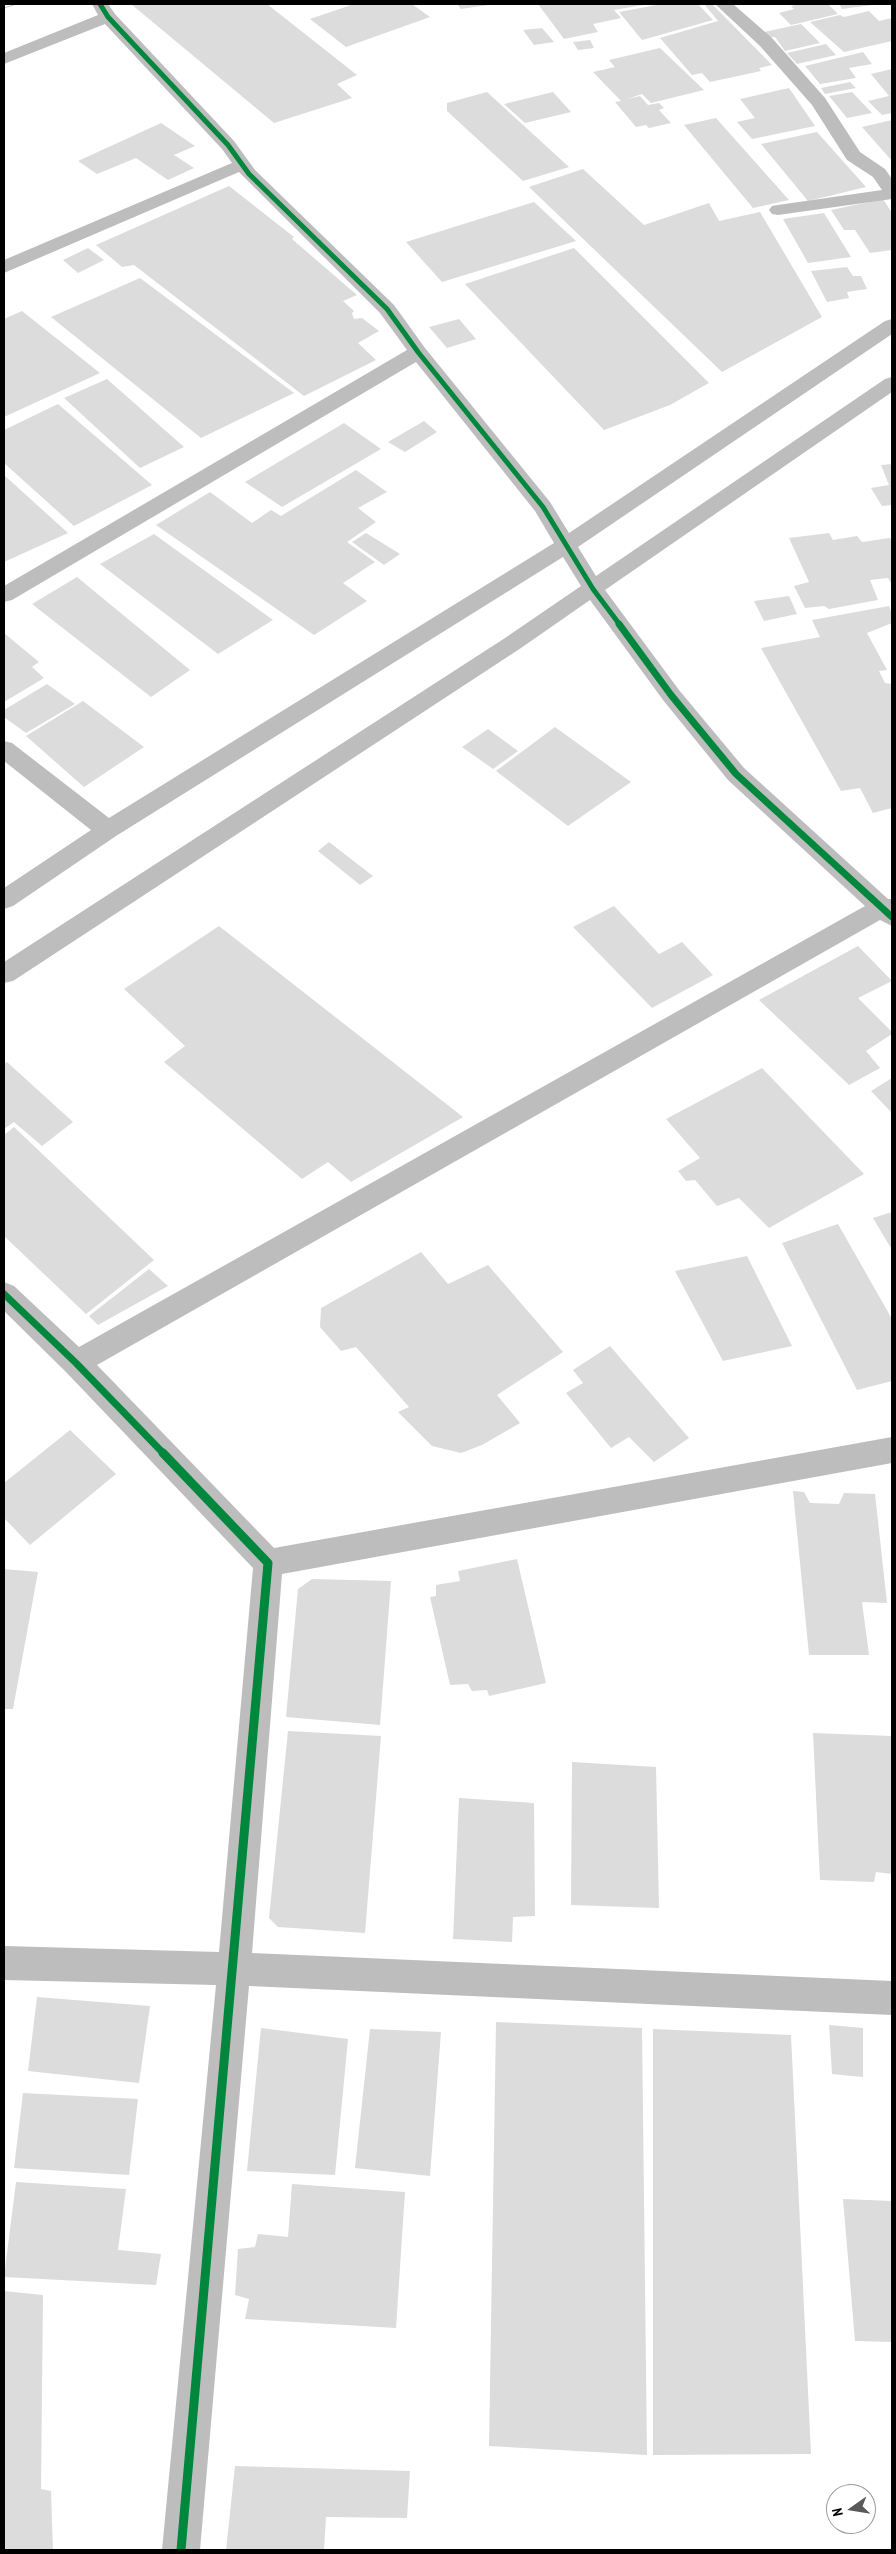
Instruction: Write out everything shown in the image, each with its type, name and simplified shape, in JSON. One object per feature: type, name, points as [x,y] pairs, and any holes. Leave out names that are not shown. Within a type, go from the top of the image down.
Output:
[{"type":"street","points":[[723,4],[766,42],[819,102],[853,156],[885,171],[892,193],[778,210]]},
{"type":"street","points":[[4,59],[104,10],[228,145],[241,165],[387,309],[418,352],[543,508],[593,589],[671,695],[736,774],[889,911],[76,1363]]},
{"type":"street","points":[[4,267],[241,165]]},
{"type":"street","points":[[4,900],[108,830],[566,545],[892,325]]},
{"type":"street","points":[[4,595],[418,352]]},
{"type":"street","points":[[4,974],[593,589],[892,382]]},
{"type":"street","points":[[4,749],[108,830]]},
{"type":"street","points":[[4,1294],[76,1363],[268,1562],[234,1969],[181,2550]]},
{"type":"street","points":[[268,1562],[892,1450]]},
{"type":"street","points":[[4,1963],[234,1969],[892,1998]]},
{"type":"building","points":[[131,4],[267,4],[357,75],[337,84],[352,98],[274,123]]},
{"type":"building","points":[[354,4],[412,4],[430,17],[346,47],[310,19]]},
{"type":"building","points":[[457,4],[488,4],[488,5],[461,9]]},
{"type":"building","points":[[538,4],[643,5],[614,10],[621,18],[593,24],[598,32],[564,39]]},
{"type":"building","points":[[662,4],[698,4],[713,20],[642,40],[619,12]]},
{"type":"building","points":[[704,4],[712,4],[772,65],[759,68],[761,71],[710,82],[702,73],[692,75],[660,38],[718,21]]},
{"type":"building","points":[[794,4],[828,4],[838,14],[791,25],[779,13],[794,9],[791,6],[796,5]]},
{"type":"building","points":[[839,4],[872,4],[872,5],[842,9]]},
{"type":"building","points":[[869,11],[879,21],[892,18],[892,41],[844,52],[810,22],[840,15],[844,17]]},
{"type":"building","points":[[801,24],[820,43],[785,51],[775,37],[768,37],[764,32]]},
{"type":"building","points":[[542,28],[554,42],[534,45],[523,30]]},
{"type":"building","points":[[590,40],[594,48],[578,50],[573,42]]},
{"type":"building","points":[[826,44],[836,55],[797,64],[787,53]]},
{"type":"building","points":[[660,48],[704,90],[651,103],[642,94],[627,99],[640,96],[648,105],[659,103],[664,108],[659,110],[671,123],[649,128],[646,125],[636,127],[615,102],[621,101],[593,72],[615,67],[609,60]]},
{"type":"building","points":[[863,52],[872,64],[849,68],[856,78],[820,84],[805,66]]},
{"type":"building","points":[[892,69],[892,113],[882,115],[868,101],[889,96],[871,74]]},
{"type":"building","points":[[850,82],[856,88],[825,94],[821,88]]},
{"type":"building","points":[[789,88],[815,126],[752,139],[737,122],[755,118],[740,99]]},
{"type":"building","points":[[487,92],[569,167],[523,181],[447,111],[447,103]]},
{"type":"building","points":[[553,92],[571,112],[525,123],[504,104]]},
{"type":"building","points":[[852,92],[872,113],[847,118],[829,96]]},
{"type":"building","points":[[716,118],[789,200],[753,208],[684,125]]},
{"type":"building","points":[[892,120],[892,161],[862,127]]},
{"type":"building","points":[[161,123],[195,146],[174,155],[194,168],[168,180],[136,158],[97,174],[78,161]]},
{"type":"building","points":[[817,132],[866,187],[808,201],[761,144]]},
{"type":"building","points":[[583,169],[644,225],[709,203],[719,221],[760,212],[822,317],[722,372],[529,187]]},
{"type":"building","points":[[229,186],[294,237],[292,239],[357,295],[343,301],[354,311],[352,313],[354,319],[362,318],[379,331],[358,343],[376,360],[304,396],[134,265],[122,267],[96,245]]},
{"type":"building","points":[[883,199],[892,213],[892,250],[870,253],[855,230],[844,230],[831,210]]},
{"type":"building","points":[[534,202],[576,241],[442,282],[406,242]]},
{"type":"building","points":[[824,213],[851,257],[808,263],[783,219]]},
{"type":"building","points":[[88,248],[104,260],[78,273],[63,260]]},
{"type":"building","points":[[574,248],[709,383],[670,405],[604,430],[465,284]]},
{"type":"building","points":[[847,267],[853,276],[861,276],[867,289],[847,292],[849,298],[827,302],[811,271]]},
{"type":"building","points":[[140,278],[294,393],[201,438],[51,317]]},
{"type":"building","points":[[22,311],[100,373],[4,417],[4,319]]},
{"type":"building","points":[[459,319],[476,339],[447,348],[429,327]]},
{"type":"building","points":[[107,379],[184,447],[140,468],[64,398]]},
{"type":"building","points":[[58,404],[152,485],[74,526],[4,463],[4,430]]},
{"type":"building","points":[[424,421],[437,432],[405,452],[388,442]]},
{"type":"building","points":[[344,423],[381,449],[282,507],[245,482]]},
{"type":"building","points":[[892,464],[892,505],[882,506],[871,488],[889,485],[881,465]]},
{"type":"building","points":[[356,470],[387,492],[358,508],[376,522],[347,542],[375,562],[343,583],[367,601],[314,635],[156,525],[210,492],[252,523],[271,510],[281,516]]},
{"type":"building","points":[[4,475],[68,533],[4,562]]},
{"type":"building","points":[[366,533],[400,554],[384,565],[352,542]]},
{"type":"building","points":[[829,533],[833,540],[857,536],[862,542],[890,538],[892,542],[892,585],[888,578],[870,580],[878,600],[829,609],[824,606],[805,608],[794,586],[809,582],[789,538]]},
{"type":"building","points":[[154,534],[273,620],[218,654],[100,564]]},
{"type":"building","points":[[77,577],[190,670],[151,697],[32,604]]},
{"type":"building","points":[[789,596],[797,614],[764,621],[754,601]]},
{"type":"building","points":[[889,606],[892,614],[892,623],[867,633],[887,670],[879,671],[885,683],[892,684],[892,808],[873,813],[860,788],[841,791],[761,648],[820,637],[812,620]]},
{"type":"building","points":[[4,633],[39,662],[32,667],[44,678],[4,702]]},
{"type":"building","points":[[47,684],[75,704],[26,733],[4,717],[4,710]]},
{"type":"building","points":[[83,701],[144,747],[84,787],[26,736]]},
{"type":"building","points":[[555,727],[631,782],[568,826],[496,771]]},
{"type":"building","points":[[488,729],[518,751],[493,769],[462,747]]},
{"type":"building","points":[[329,842],[373,876],[360,885],[318,851]]},
{"type":"building","points":[[614,906],[659,954],[682,942],[713,975],[652,1008],[573,927]]},
{"type":"building","points":[[219,926],[463,1117],[351,1182],[328,1162],[302,1179],[164,1062],[185,1046],[124,989]]},
{"type":"building","points":[[858,946],[892,981],[858,998],[892,1034],[866,1051],[880,1068],[849,1085],[759,1000]]},
{"type":"building","points":[[7,1062],[73,1122],[42,1146],[14,1122],[4,1129],[4,1064]]},
{"type":"building","points":[[762,1068],[864,1174],[769,1228],[739,1198],[717,1206],[695,1180],[686,1181],[678,1171],[700,1158],[666,1119]]},
{"type":"building","points":[[892,1078],[892,1113],[871,1091]]},
{"type":"building","points":[[14,1127],[154,1260],[86,1314],[4,1236],[4,1135]]},
{"type":"building","points":[[892,1212],[892,1250],[873,1218]]},
{"type":"building","points":[[838,1224],[892,1319],[892,1381],[857,1390],[782,1243]]},
{"type":"building","points":[[421,1252],[448,1284],[488,1265],[563,1352],[497,1395],[520,1423],[482,1445],[461,1453],[432,1446],[398,1412],[409,1407],[356,1347],[341,1351],[320,1327],[321,1308]]},
{"type":"building","points":[[747,1256],[792,1346],[723,1361],[675,1271]]},
{"type":"building","points":[[149,1269],[168,1286],[98,1325],[89,1316]]},
{"type":"building","points":[[610,1346],[689,1438],[654,1462],[629,1437],[611,1448],[566,1393],[583,1383],[573,1370]]},
{"type":"building","points":[[70,1430],[116,1474],[30,1545],[4,1518],[4,1483]]},
{"type":"building","points":[[793,1491],[804,1492],[810,1503],[839,1504],[844,1493],[875,1494],[887,1603],[862,1602],[869,1655],[809,1655]]},
{"type":"building","points":[[517,1559],[546,1683],[489,1696],[487,1690],[472,1691],[468,1684],[450,1685],[430,1597],[436,1596],[436,1585],[460,1581],[458,1571]]},
{"type":"building","points":[[4,1569],[38,1572],[13,1709],[4,1709]]},
{"type":"building","points":[[312,1579],[391,1581],[380,1725],[286,1717],[298,1589]]},
{"type":"building","points":[[288,1731],[381,1736],[365,1933],[278,1927],[269,1918]]},
{"type":"building","points":[[813,1733],[892,1736],[892,1874],[876,1872],[874,1882],[820,1880]]},
{"type":"building","points":[[572,1762],[656,1767],[659,1908],[571,1905]]},
{"type":"building","points":[[459,1798],[534,1803],[535,1916],[513,1917],[512,1942],[453,1939]]},
{"type":"building","points":[[37,1997],[150,2006],[139,2083],[28,2071]]},
{"type":"building","points":[[496,2022],[642,2028],[647,2455],[489,2446]]},
{"type":"building","points":[[829,2025],[863,2028],[863,2077],[832,2074]]},
{"type":"building","points":[[261,2028],[348,2039],[335,2175],[247,2171]]},
{"type":"building","points":[[370,2029],[441,2032],[430,2176],[355,2168]]},
{"type":"building","points":[[653,2029],[791,2035],[811,2454],[653,2455]]},
{"type":"building","points":[[23,2093],[138,2099],[129,2175],[14,2168]]},
{"type":"building","points":[[16,2182],[126,2189],[118,2250],[161,2254],[156,2285],[4,2277]]},
{"type":"building","points":[[292,2184],[405,2192],[396,2328],[245,2319],[249,2299],[235,2295],[238,2249],[255,2247],[258,2234],[288,2237]]},
{"type":"building","points":[[843,2199],[892,2201],[892,2342],[855,2341]]},
{"type":"building","points":[[4,2291],[43,2295],[41,2489],[51,2491],[53,2550],[4,2550]]},
{"type":"building","points":[[235,2466],[410,2471],[407,2518],[326,2517],[324,2550],[226,2550]]},
{"type":"railway","points":[[4,6],[12,4]]},
{"type":"cycle path","points":[[100,4],[108,17],[228,145],[249,174],[387,309],[418,352],[543,507],[593,589],[671,695],[736,774],[892,917]]},
{"type":"cycle path","points":[[4,1294],[76,1363],[268,1563],[234,1969],[181,2550]]}]
